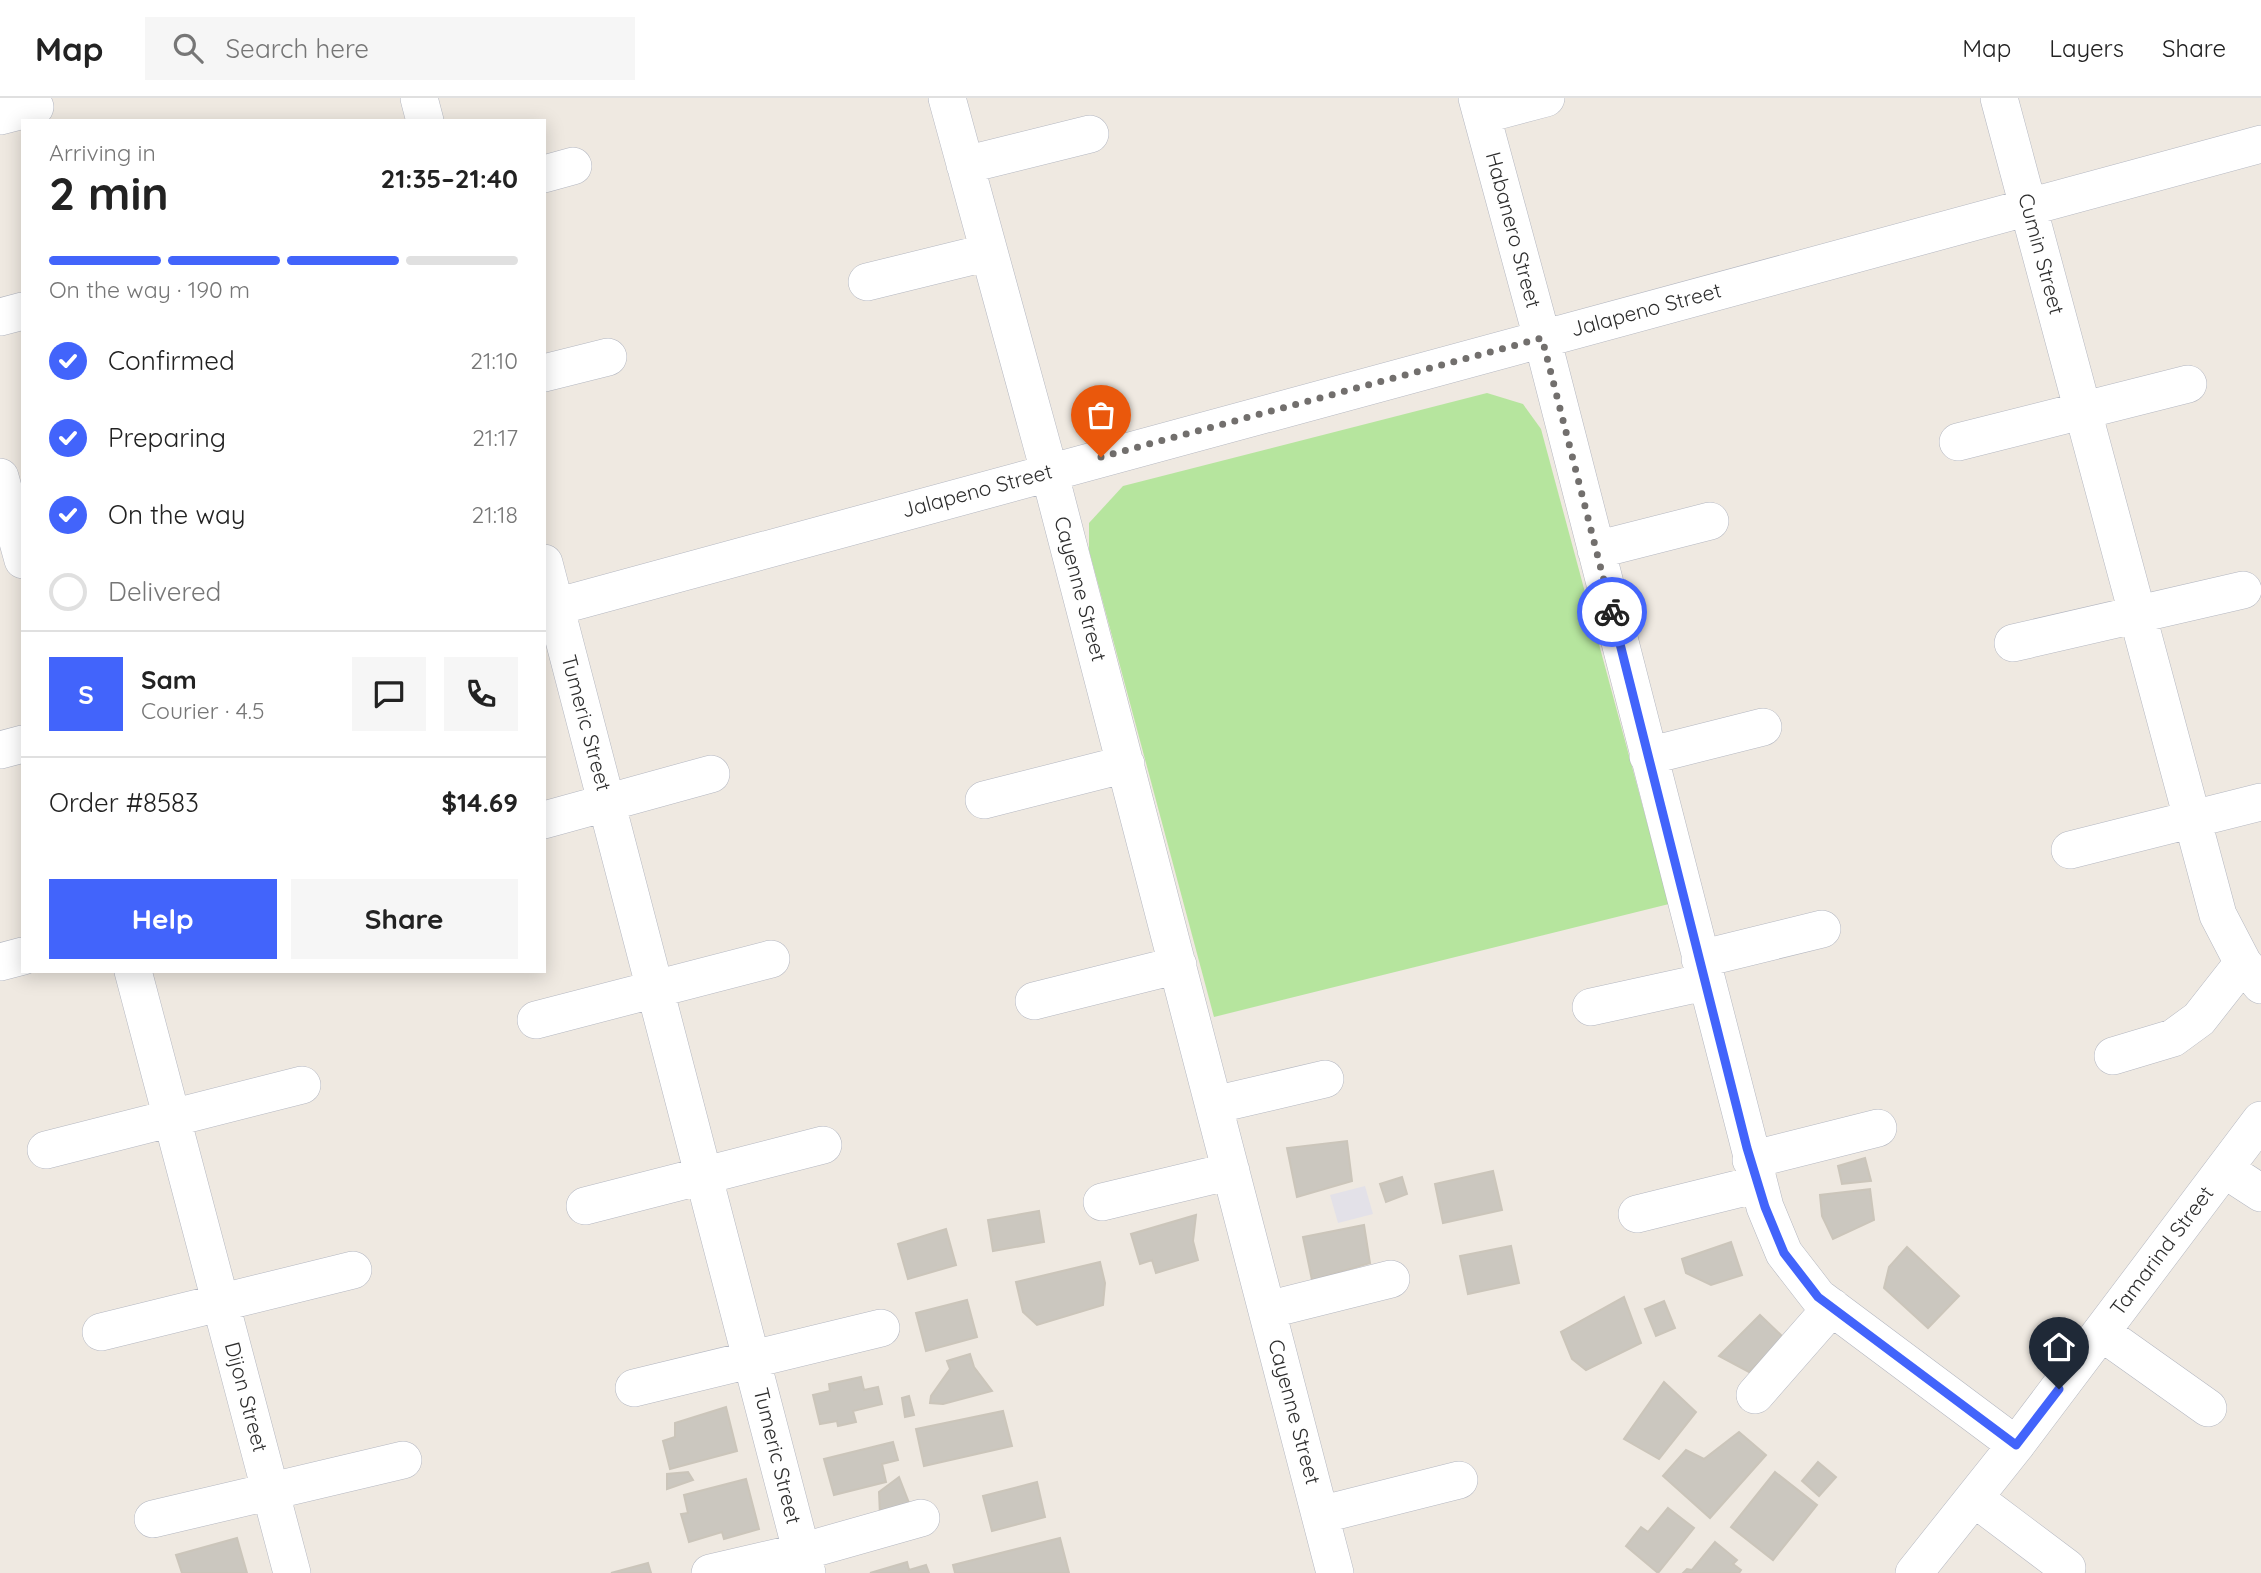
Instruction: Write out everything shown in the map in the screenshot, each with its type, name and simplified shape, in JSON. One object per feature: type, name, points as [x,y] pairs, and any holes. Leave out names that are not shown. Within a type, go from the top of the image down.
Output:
[{"type":"street","points":[[419,98],[424,119]]},
{"type":"street","name":"Cayenne Street","points":[[947,98],[1049,471],[1335,1573]]},
{"type":"street","name":"Habanero Street","points":[[1546,98],[1480,106],[1542,338],[1754,1172],[1784,1253],[1818,1297],[2016,1445]]},
{"type":"street","name":"Cumin Street","points":[[1999,98],[2218,915],[2252,974],[2173,1038],[2113,1056]]},
{"type":"street","points":[[0,116],[35,107]]},
{"type":"street","points":[[965,165],[1090,134]]},
{"type":"street","name":"Jalapeno Street","points":[[550,608],[2261,144]]},
{"type":"street","points":[[867,282],[989,252]]},
{"type":"street","points":[[0,317],[21,312]]},
{"type":"street","points":[[546,372],[608,357]]},
{"type":"street","points":[[1958,442],[2188,384]]},
{"type":"street","points":[[0,477],[21,553]]},
{"type":"street","points":[[1596,550],[1710,521]]},
{"type":"street","name":"Tumeric Street","points":[[546,578],[550,608],[607,803],[804,1562]]},
{"type":"street","points":[[2013,643],[2139,617],[2243,590]]},
{"type":"street","points":[[1648,756],[1763,727]]},
{"type":"street","points":[[0,750],[21,745]]},
{"type":"street","points":[[984,800],[1126,764]]},
{"type":"street","name":"Tumeric Street","points":[[546,819],[711,774]]},
{"type":"street","points":[[2070,850],[2261,802]]},
{"type":"street","points":[[1591,1007],[1822,929]]},
{"type":"street","points":[[0,962],[21,957]]},
{"type":"street","points":[[536,1020],[771,959]]},
{"type":"street","points":[[1034,1001],[1178,965]]},
{"type":"street","name":"Dijon Street","points":[[134,973],[292,1573]]},
{"type":"street","points":[[1214,1105],[1325,1079]]},
{"type":"street","points":[[46,1150],[302,1085]]},
{"type":"street","name":"Tamarind Street","points":[[1914,1573],[2016,1445],[2261,1120]]},
{"type":"street","points":[[1637,1214],[1878,1128]]},
{"type":"street","points":[[585,1206],[823,1145]]},
{"type":"street","name":"Tamarind Street","points":[[2224,1170],[2261,1193]]},
{"type":"street","points":[[1102,1202],[1231,1171]]},
{"type":"street","points":[[101,1332],[353,1270]]},
{"type":"street","name":"Cayenne Street","points":[[1267,1310],[1391,1279]]},
{"type":"street","points":[[1755,1395],[1832,1307]]},
{"type":"street","name":"Tumeric Street","points":[[634,1388],[881,1328]]},
{"type":"street","name":"Tamarind Street","points":[[2101,1332],[2208,1408]]},
{"type":"street","points":[[153,1520],[403,1460]]},
{"type":"street","points":[[1320,1515],[1459,1480]]},
{"type":"street","points":[[1974,1498],[2067,1568]]},
{"type":"street","name":"Tumeric Street","points":[[710,1573],[804,1562],[921,1518]]},
{"type":"shaded area","points":[[1365,1186],[1373,1214],[1338,1223],[1330,1195]]},
{"type":"green space","points":[[1487,393],[1523,404],[1541,429],[1669,904],[1214,1017],[1089,550],[1089,523],[1123,486]]},
{"type":"building","points":[[1347,1141],[1352,1181],[1297,1197],[1287,1148]]},
{"type":"building","points":[[1865,1158],[1871,1181],[1842,1184],[1838,1166]]},
{"type":"building","points":[[1493,1171],[1502,1210],[1443,1223],[1435,1184]]},
{"type":"building","points":[[1402,1177],[1407,1194],[1386,1202],[1380,1184]]},
{"type":"building","points":[[1870,1189],[1874,1220],[1833,1239],[1822,1216],[1820,1195]]},
{"type":"building","points":[[1039,1211],[1044,1242],[993,1251],[988,1220]]},
{"type":"building","points":[[1196,1215],[1193,1241],[1198,1260],[1156,1273],[1152,1260],[1140,1264],[1131,1234]]},
{"type":"building","points":[[1364,1225],[1370,1263],[1312,1280],[1303,1237]]},
{"type":"building","points":[[946,1229],[956,1265],[908,1279],[898,1244]]},
{"type":"building","points":[[1731,1242],[1742,1275],[1711,1285],[1686,1273],[1682,1259]]},
{"type":"building","points":[[1511,1246],[1519,1283],[1468,1294],[1460,1256]]},
{"type":"building","points":[[1907,1247],[1959,1296],[1928,1328],[1884,1288],[1889,1267]]},
{"type":"building","points":[[1100,1262],[1105,1283],[1103,1305],[1037,1325],[1023,1312],[1016,1282]]},
{"type":"building","points":[[1624,1297],[1641,1343],[1586,1370],[1572,1359],[1561,1332]]},
{"type":"building","points":[[967,1300],[977,1337],[926,1351],[916,1313]]},
{"type":"building","points":[[1664,1301],[1675,1328],[1656,1336],[1645,1309]]},
{"type":"building","points":[[1760,1315],[1784,1338],[1749,1372],[1719,1356]]},
{"type":"building","points":[[970,1354],[974,1367],[992,1391],[943,1404],[930,1403],[931,1396],[950,1369],[947,1361]]},
{"type":"building","points":[[861,1377],[864,1390],[878,1387],[882,1404],[853,1411],[856,1422],[838,1426],[837,1421],[820,1424],[813,1395],[830,1391],[829,1384]]},
{"type":"building","points":[[1664,1382],[1696,1412],[1659,1459],[1624,1439]]},
{"type":"building","points":[[909,1396],[914,1415],[905,1417],[902,1398]]},
{"type":"building","points":[[726,1407],[737,1451],[670,1469],[663,1441],[675,1437],[675,1423]]},
{"type":"building","points":[[1003,1411],[1012,1446],[924,1466],[916,1429]]},
{"type":"building","points":[[1739,1432],[1766,1455],[1710,1518],[1663,1476],[1686,1450],[1704,1459]]},
{"type":"building","points":[[893,1442],[898,1460],[882,1464],[886,1482],[834,1495],[824,1459]]},
{"type":"building","points":[[1818,1462],[1836,1477],[1819,1496],[1802,1481]]},
{"type":"building","points":[[688,1472],[693,1480],[667,1489],[667,1474]]},
{"type":"building","points":[[1775,1472],[1817,1505],[1773,1560],[1731,1527]]},
{"type":"building","points":[[899,1477],[909,1503],[880,1515],[879,1492]]},
{"type":"building","points":[[746,1479],[759,1529],[724,1539],[722,1532],[689,1542],[681,1514],[688,1513],[684,1495]]},
{"type":"building","points":[[1037,1482],[1045,1517],[992,1531],[983,1496]]},
{"type":"building","points":[[1668,1508],[1694,1528],[1658,1573],[1626,1546],[1641,1527],[1648,1532]]},
{"type":"building","points":[[237,1538],[247,1573],[182,1573],[176,1555]]},
{"type":"building","points":[[1060,1538],[1069,1573],[955,1573],[953,1565]]},
{"type":"building","points":[[1715,1542],[1737,1560],[1733,1564],[1741,1570],[1739,1573],[1683,1573],[1687,1569],[1692,1570]]},
{"type":"building","points":[[907,1562],[909,1570],[926,1565],[929,1573],[870,1573]]},
{"type":"building","points":[[648,1563],[651,1573],[611,1573]]},
{"type":"way so far","points":[[1101,457],[1542,338],[1612,612]]},
{"type":"route","points":[[1612,612],[1747,1148],[1765,1207],[1784,1253],[1818,1297],[2016,1445],[2059,1389]]}]
